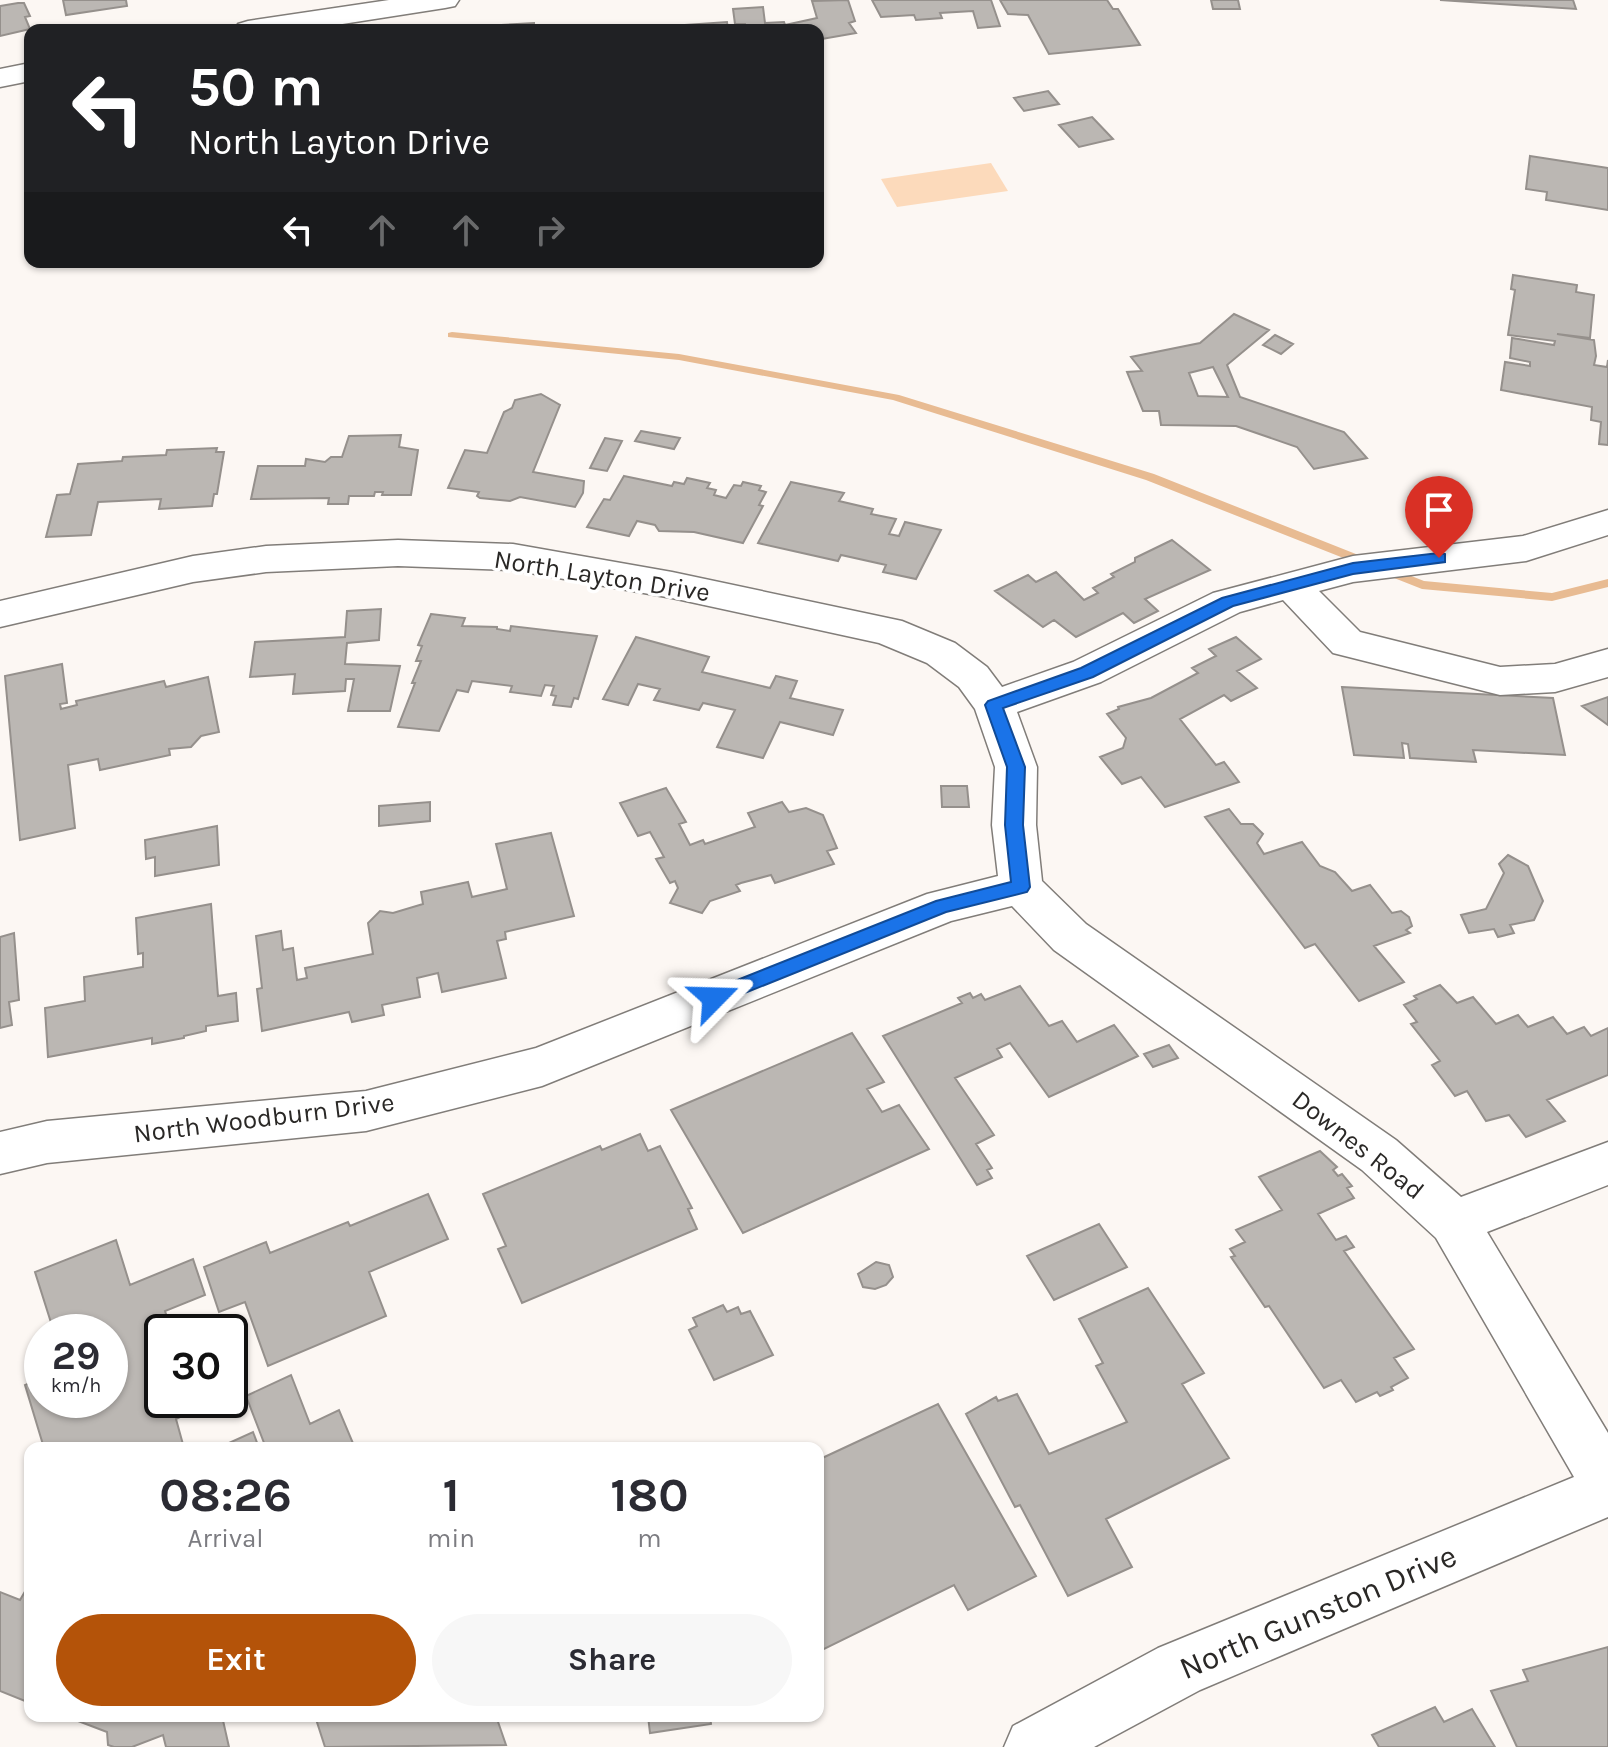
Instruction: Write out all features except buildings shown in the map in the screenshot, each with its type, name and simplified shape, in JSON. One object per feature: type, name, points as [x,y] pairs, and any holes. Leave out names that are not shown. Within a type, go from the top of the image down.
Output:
[{"type":"street","points":[[287,24],[445,0]]},
{"type":"street","points":[[0,78],[24,73]]},
{"type":"street","points":[[994,705],[1087,672],[1227,602],[1353,569],[1526,548],[1608,522]]},
{"type":"street","name":"North Layton Drive","points":[[0,614],[193,569],[266,559],[398,553],[513,557],[672,585],[888,631],[941,653],[973,677],[994,705],[1016,767],[1014,825],[1021,887]]},
{"type":"street","points":[[1291,585],[1347,643],[1500,681],[1555,678],[1608,663]]},
{"type":"street","name":"North Woodburn Drive","points":[[0,1153],[47,1142],[366,1111],[542,1066],[943,906],[1021,887]]},
{"type":"street","name":"Downes Road","points":[[1021,887],[1070,937],[1379,1155],[1454,1222],[1608,1484]]},
{"type":"street","points":[[1454,1222],[1608,1163]]},
{"type":"street","name":"North Gunston Drive","points":[[1034,1747],[1179,1669],[1608,1490]]},
{"type":"shaded area","points":[[991,163],[1008,191],[897,207],[881,179]]},
{"type":"waterway","points":[[452,335],[679,357],[895,397],[1150,477],[1422,585],[1552,597],[1608,583]]},
{"type":"route","points":[[714,998],[943,906],[1021,887],[1014,825],[1016,767],[994,705],[1087,672],[1227,602],[1353,569],[1439,558]]}]
